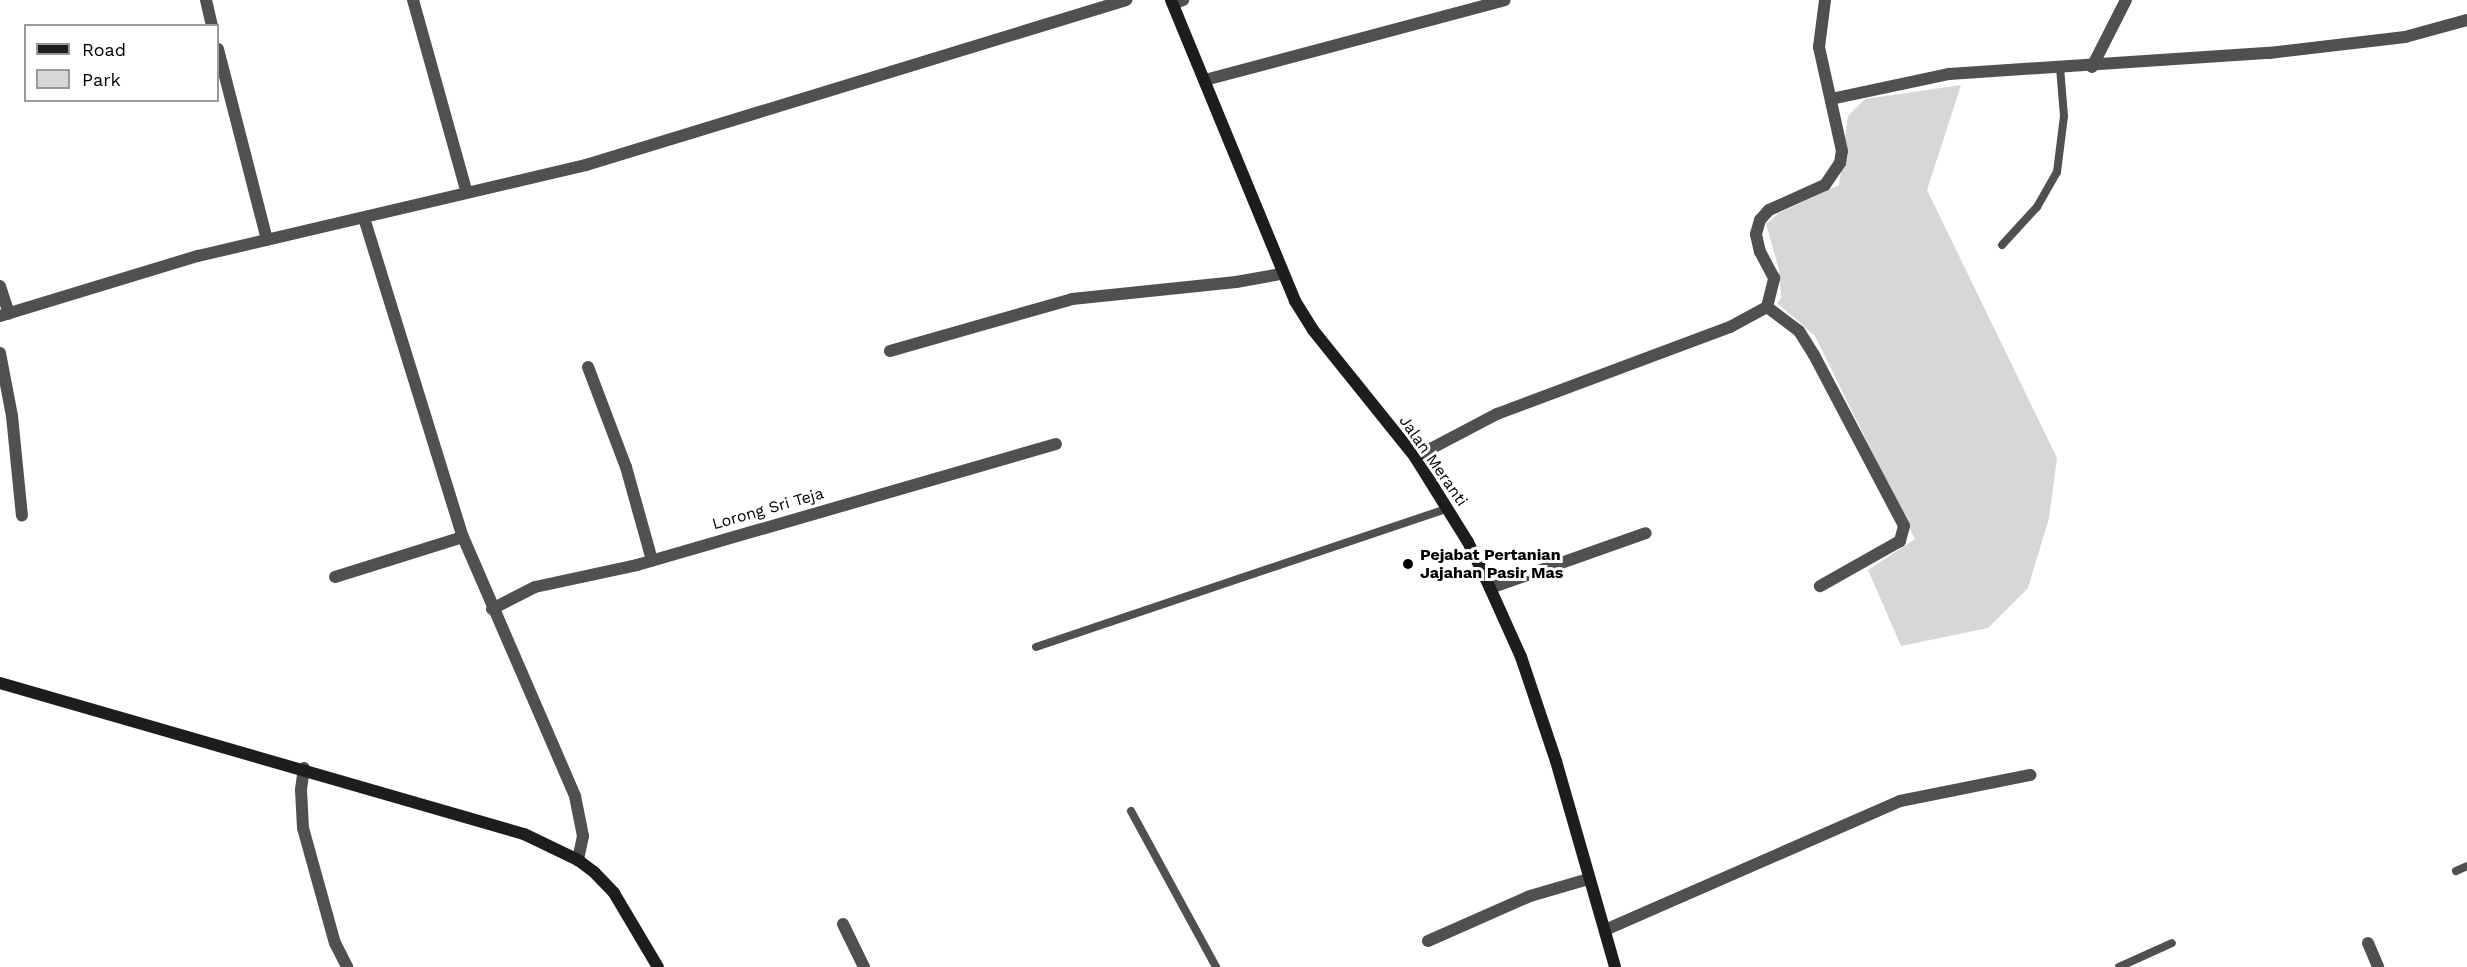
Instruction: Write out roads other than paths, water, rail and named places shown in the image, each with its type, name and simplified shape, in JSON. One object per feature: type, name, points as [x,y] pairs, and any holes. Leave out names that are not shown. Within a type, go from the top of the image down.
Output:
[{"type":"street","points":[[206,0],[212,24]]},
{"type":"street","points":[[413,0],[466,193]]},
{"type":"street","points":[[0,286],[4,315],[198,256],[586,165],[730,123],[1126,0]]},
{"type":"street","points":[[1205,80],[1505,0]]},
{"type":"street","points":[[1414,458],[1497,414],[1730,327],[1767,307],[1773,278],[1760,252],[1756,234],[1760,220],[1769,210],[1825,185],[1834,175],[1842,151],[1819,47],[1825,0]]},
{"type":"street","points":[[2091,67],[2126,0]]},
{"type":"street","name":"Jalan Meranti","points":[[1176,1],[1281,274],[1313,330],[1414,458],[1448,508],[1490,588],[1528,678],[1616,967]]},
{"type":"street","points":[[1831,99],[1949,74],[2091,67],[2405,37],[2467,21]]},
{"type":"street","points":[[219,53],[267,240]]},
{"type":"street","points":[[364,218],[463,537],[492,609],[575,796],[583,836],[578,860]]},
{"type":"street","points":[[890,351],[1072,299],[1236,282],[1281,274]]},
{"type":"street","points":[[1767,307],[1799,331],[1904,526],[1900,541],[1820,586]]},
{"type":"street","points":[[0,353],[12,417],[22,516]]},
{"type":"street","points":[[588,367],[626,467],[652,560]]},
{"type":"street","name":"Lorong Sri Teja","points":[[492,609],[535,587],[652,560],[1056,444]]},
{"type":"street","points":[[1490,588],[1646,533]]},
{"type":"street","points":[[335,577],[463,537]]},
{"type":"street","points":[[0,683],[304,768],[524,834],[578,860],[614,893],[658,967]]},
{"type":"street","points":[[304,768],[301,790],[303,828],[335,942],[346,967]]},
{"type":"street","points":[[1605,930],[1900,801],[2030,775]]},
{"type":"street","points":[[1428,941],[1530,896],[1589,879]]},
{"type":"street","points":[[843,924],[864,967]]},
{"type":"street","points":[[2368,943],[2378,967]]},
{"type":"lane","points":[[2002,245],[2037,207],[2057,172],[2064,116],[2060,67]]},
{"type":"lane","points":[[1036,647],[1448,508]]},
{"type":"lane","points":[[1131,811],[1216,967]]},
{"type":"lane","points":[[2456,871],[2467,866]]},
{"type":"lane","points":[[2119,967],[2172,942]]},
{"type":"place","name":"Pejabat Pertanian Jajahan Pasir Mas","points":[[1408,564]]}]
